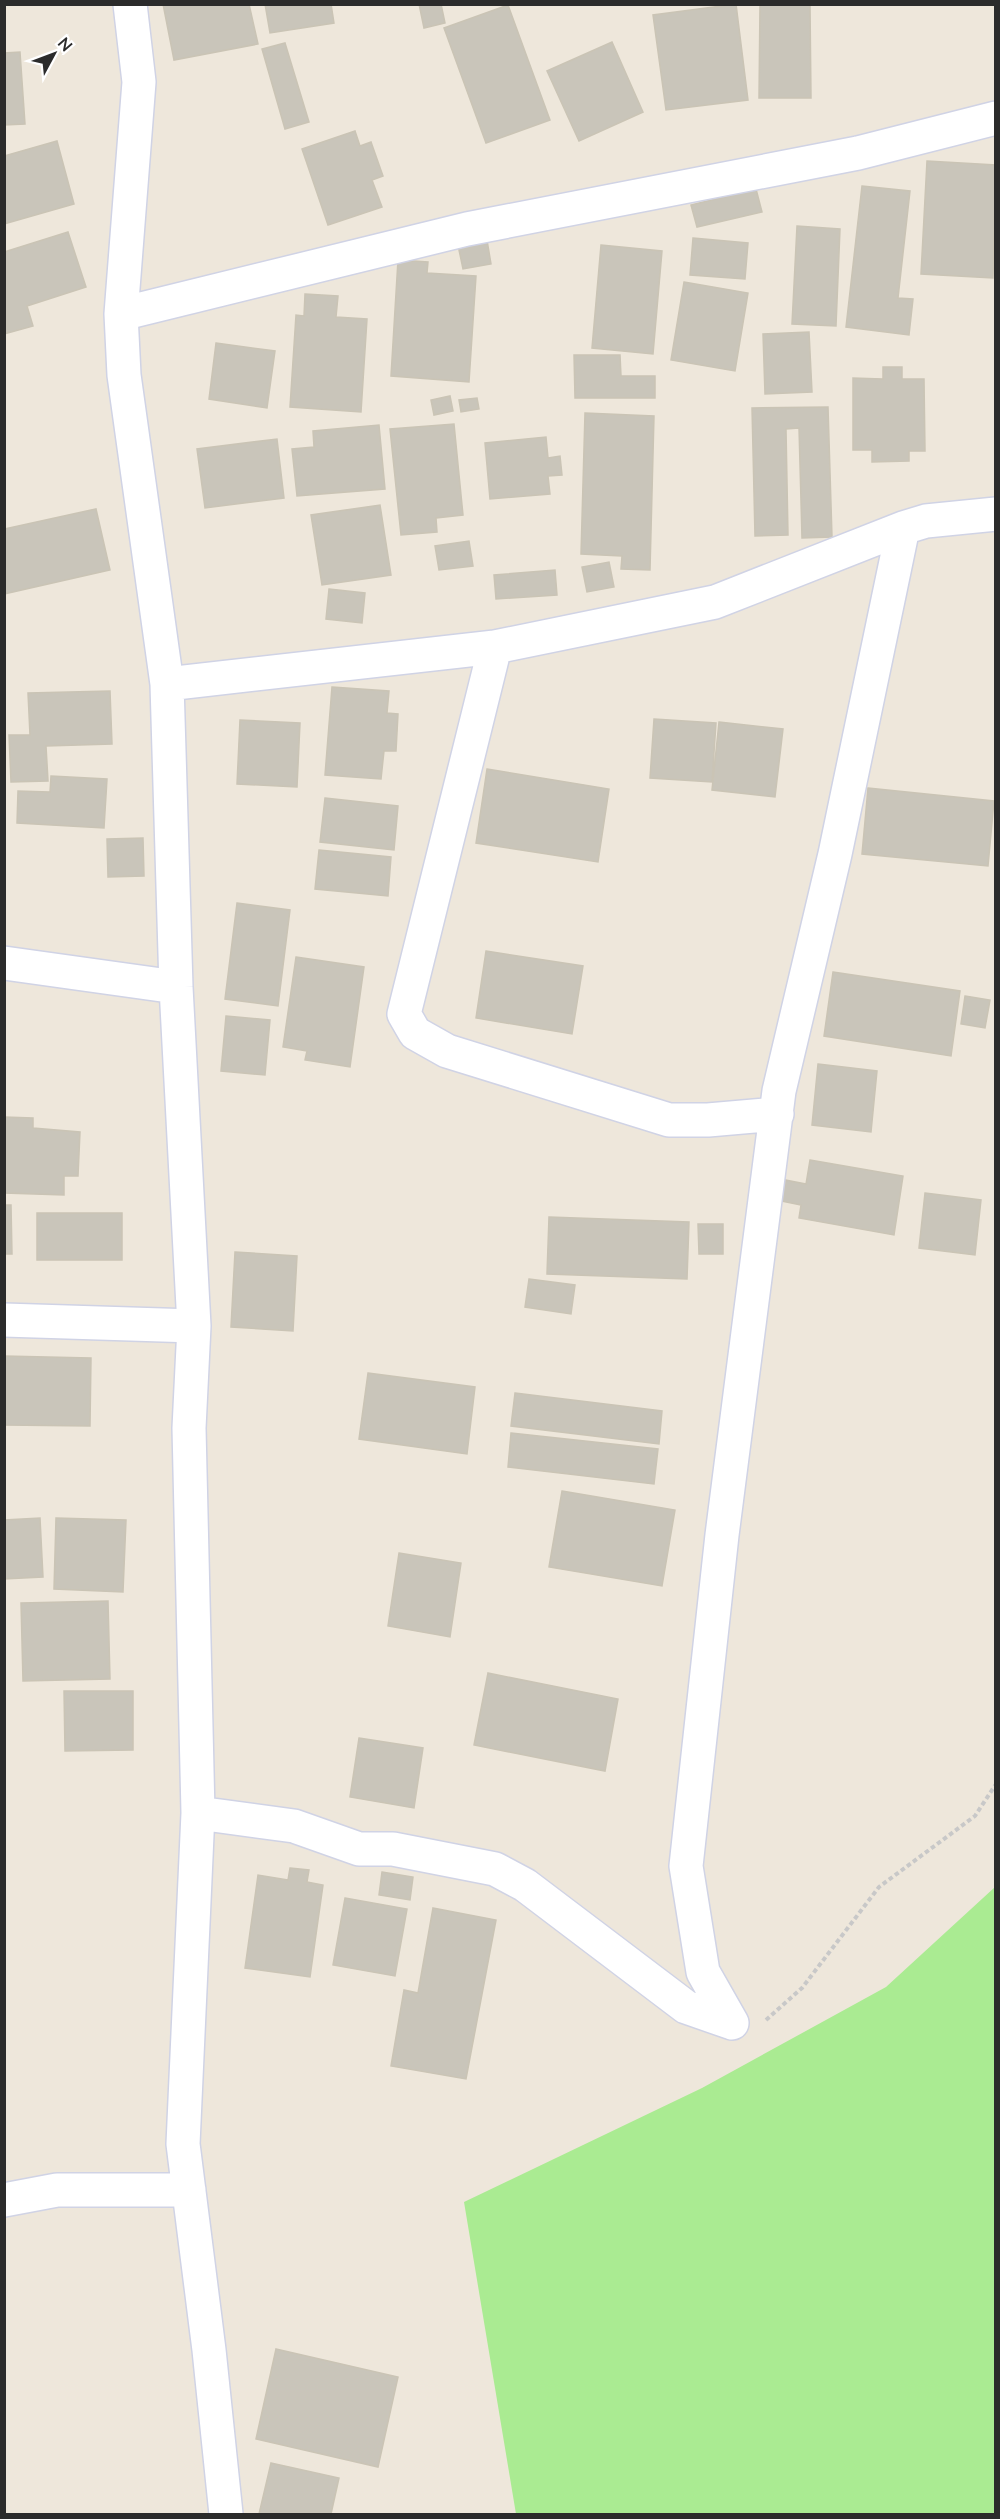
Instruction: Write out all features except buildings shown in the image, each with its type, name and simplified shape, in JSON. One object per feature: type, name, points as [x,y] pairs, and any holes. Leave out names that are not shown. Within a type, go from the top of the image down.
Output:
[{"type":"street","points":[[130,4],[139,82],[121,314],[124,375],[167,684],[176,987],[194,1326],[189,1428],[198,1813],[183,2144],[226,2514]]},
{"type":"street","points":[[121,314],[467,229],[858,153],[996,117]]},
{"type":"street","points":[[167,684],[495,647],[715,602],[903,528],[926,521],[996,514]]},
{"type":"street","points":[[732,2023],[703,1972],[686,1866],[722,1535],[777,1114],[903,528]]},
{"type":"street","points":[[495,647],[404,1014],[415,1033],[447,1051],[669,1120],[708,1120],[777,1114]]},
{"type":"street","points":[[4,963],[176,987]]},
{"type":"street","points":[[4,1320],[194,1326]]},
{"type":"street","points":[[198,1813],[294,1826],[359,1849],[393,1849],[495,1869],[525,1885],[686,2007],[732,2023]]},
{"type":"street","points":[[4,2200],[57,2190],[189,2190]]},
{"type":"path","points":[[732,2023],[768,2020],[802,1988],[879,1887],[975,1816],[996,1784]]},
{"type":"green space","points":[[995,1887],[995,2514],[516,2514],[464,2202],[702,2088],[886,1987]]}]
